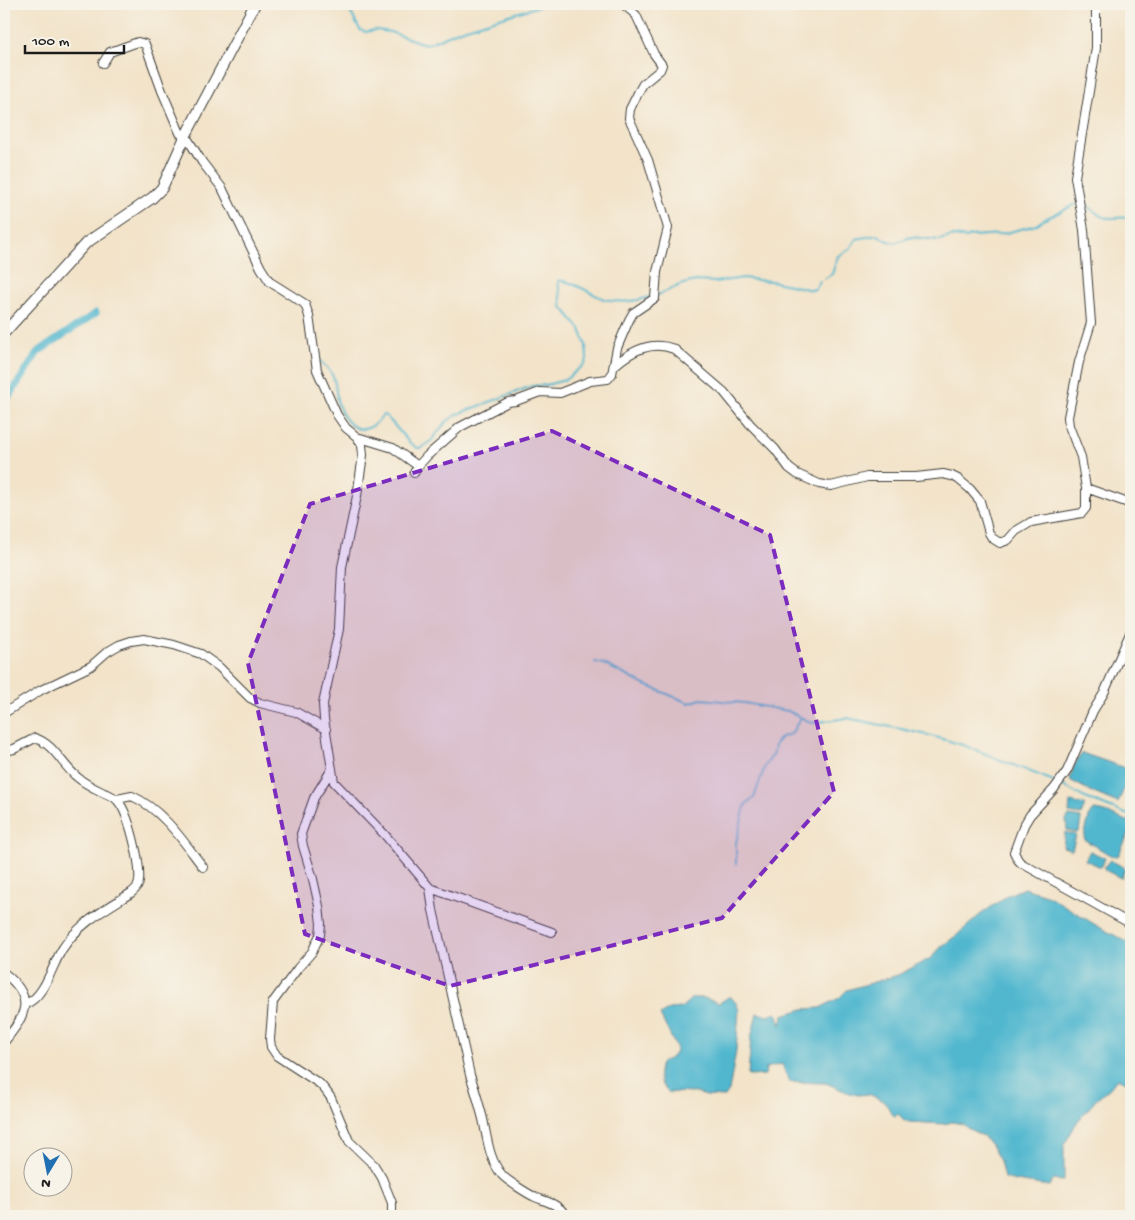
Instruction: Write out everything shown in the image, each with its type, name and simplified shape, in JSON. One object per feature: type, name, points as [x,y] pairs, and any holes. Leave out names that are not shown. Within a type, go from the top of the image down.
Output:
[{"type":"street","points":[[4,334],[86,243],[152,198],[162,188],[185,137],[255,4]]},
{"type":"street","points":[[357,437],[393,448],[416,470],[460,427],[482,414],[532,394],[540,392],[560,393],[590,381],[610,378],[617,348],[629,320],[633,313],[655,298],[657,272],[668,232],[661,201],[648,160],[632,130],[629,118],[630,109],[639,91],[660,70],[662,65],[654,54],[636,15],[623,4]]},
{"type":"street","points":[[614,366],[633,352],[647,346],[666,346],[674,349],[724,392],[750,424],[775,449],[789,468],[797,474],[819,484],[831,486],[867,477],[916,477],[943,474],[958,479],[980,501],[990,534],[992,538],[1000,543],[1008,540],[1016,531],[1031,522],[1086,511],[1086,488],[1081,457],[1068,417],[1079,362],[1091,323],[1084,230],[1075,177],[1095,56],[1096,4]]},
{"type":"street","points":[[103,64],[110,52],[138,42],[145,44],[180,133],[190,140],[202,162],[222,188],[255,257],[270,282],[305,304],[309,316],[318,370],[337,415],[362,445],[363,455],[357,496],[342,567],[339,629],[324,696],[323,711],[333,778],[338,786],[385,835],[430,888],[552,932]]},
{"type":"street","points":[[1086,488],[1131,504]]},
{"type":"street","points":[[1131,630],[1067,772],[1030,815],[1024,825],[1014,852],[1021,862],[1131,924]]},
{"type":"street","points":[[4,713],[40,690],[91,666],[107,652],[119,645],[144,639],[174,644],[201,654],[218,666],[250,698],[296,712],[326,729]]},
{"type":"street","points":[[4,751],[14,749],[36,738],[41,740],[54,751],[76,776],[90,786],[117,799],[132,796],[152,808],[178,834],[203,867]]},
{"type":"street","points":[[332,769],[314,798],[305,818],[301,834],[314,879],[321,924],[320,935],[312,952],[273,1002],[271,1047],[284,1062],[320,1084],[326,1091],[331,1098],[349,1141],[374,1165],[382,1178],[392,1203],[392,1216]]},
{"type":"street","points":[[25,1004],[29,1003],[42,987],[53,971],[61,949],[78,929],[131,894],[138,885],[139,874],[133,837],[117,799]]},
{"type":"street","points":[[430,888],[433,910],[470,1074],[493,1158],[503,1176],[529,1194],[557,1206],[566,1216]]},
{"type":"street","points":[[4,974],[16,982],[25,1004],[24,1013],[4,1042]]},
{"type":"highlighted area","points":[[552,431],[770,535],[834,792],[722,918],[450,986],[305,934],[248,663],[310,504]]},
{"type":"water","points":[[1082,753],[1128,769],[1131,772],[1118,803],[1070,780],[1074,766]]},
{"type":"water","points":[[1070,802],[1085,805],[1081,815],[1069,813]]},
{"type":"water","points":[[1094,810],[1102,811],[1130,822],[1131,829],[1118,856],[1112,856],[1085,840],[1089,817]]},
{"type":"water","points":[[1069,816],[1081,818],[1079,832],[1067,830],[1066,820]]},
{"type":"water","points":[[1065,832],[1076,835],[1072,850],[1063,847]]},
{"type":"water","points":[[1090,851],[1105,858],[1101,867],[1085,860]]},
{"type":"water","points":[[1110,860],[1125,868],[1121,878],[1105,870],[1104,867]]},
{"type":"water","points":[[1024,888],[1049,896],[1131,944],[1131,1084],[1119,1079],[1116,1080],[1077,1122],[1064,1145],[1064,1181],[1054,1180],[1049,1186],[1004,1178],[1000,1161],[991,1145],[983,1136],[963,1124],[952,1122],[944,1124],[909,1122],[898,1114],[895,1116],[892,1114],[885,1102],[869,1094],[858,1095],[849,1093],[826,1083],[789,1082],[782,1064],[766,1068],[765,1075],[748,1075],[751,1038],[757,1013],[768,1016],[774,1013],[778,1015],[781,1025],[783,1015],[803,1009],[820,1008],[839,998],[847,990],[898,975],[931,958],[942,946],[980,915],[1008,895]]},
{"type":"water","points":[[730,996],[739,1010],[736,1051],[729,1091],[725,1097],[706,1096],[697,1093],[668,1092],[660,1082],[659,1071],[661,1063],[674,1055],[676,1047],[660,1015],[669,1009],[681,1008],[692,998],[704,998],[719,1003]]},
{"type":"waterway","points":[[346,4],[360,30],[365,32],[376,30],[390,32],[425,44],[460,30],[546,4]]},
{"type":"waterway","points":[[824,279],[832,274],[838,256],[850,249],[856,239],[878,235],[894,243],[911,237],[939,240],[954,236],[966,238],[1002,234],[1036,225],[1076,204]]},
{"type":"waterway","points":[[1083,204],[1103,217],[1131,218]]},
{"type":"waterway","points":[[658,295],[680,285],[695,281],[715,282],[744,278],[771,281],[812,290],[815,289],[820,281]]},
{"type":"waterway","points":[[318,359],[333,376],[337,400],[348,422],[362,429],[375,424],[383,415],[386,416],[409,442],[417,448],[421,448],[431,441],[446,422],[458,414],[532,386],[546,385],[565,380],[585,364],[587,359],[586,345],[580,329],[562,307],[558,281],[568,282],[610,301],[639,300],[650,297]]},
{"type":"waterway","points":[[4,404],[38,352],[96,313]]},
{"type":"waterway","points":[[595,662],[604,664],[643,684],[689,703],[701,699],[744,703],[788,711],[812,723],[847,718],[901,729],[963,745],[1056,782]]},
{"type":"waterway","points":[[736,864],[736,843],[746,804],[754,798],[765,766],[774,753],[775,744],[781,737],[791,734],[800,719]]},
{"type":"waterway","points":[[1060,784],[1083,797],[1131,816]]}]
